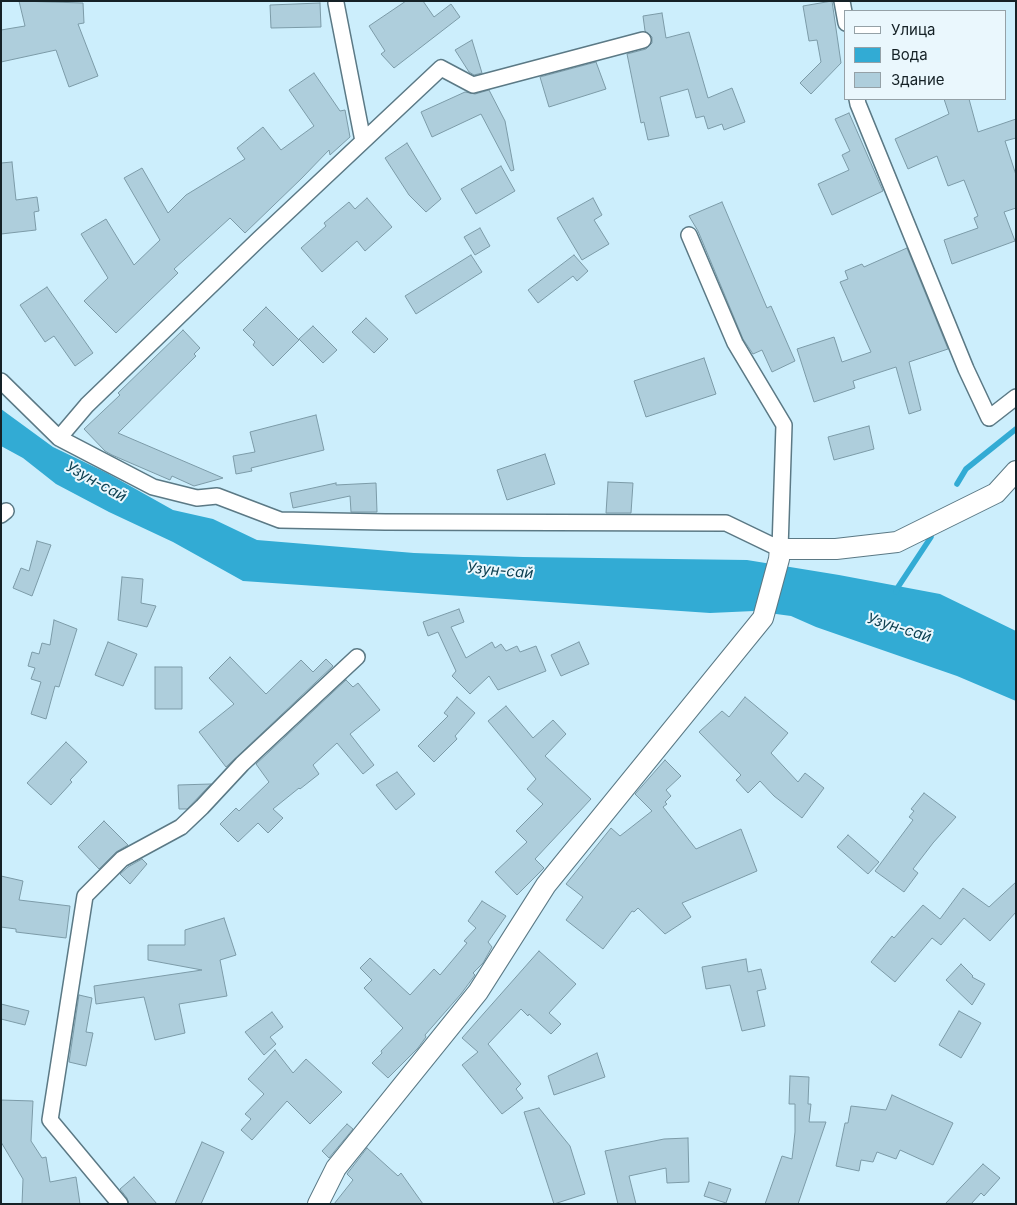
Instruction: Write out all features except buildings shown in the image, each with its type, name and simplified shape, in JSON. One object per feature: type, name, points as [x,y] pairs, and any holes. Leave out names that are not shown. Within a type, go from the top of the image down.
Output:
[{"type":"street","points":[[336,3],[363,141]]},
{"type":"street","points":[[59,438],[87,405],[440,68],[473,85],[643,40]]},
{"type":"street","points":[[857,100],[966,369],[989,418],[1016,397]]},
{"type":"street","points":[[318,1204],[336,1168],[478,992],[546,885],[763,618],[780,554],[784,425],[735,343],[689,236]]},
{"type":"street","points":[[1,381],[59,438],[153,486],[197,498],[217,496],[280,520],[726,523],[780,554],[898,542],[996,493],[1016,472]]},
{"type":"street","points":[[120,1204],[50,1120],[85,896],[122,859],[181,827],[242,764],[357,656]]},
{"type":"water","name":"Узун-сай","points":[[1,409],[53,447],[107,473],[173,510],[213,519],[257,540],[414,553],[523,557],[747,560],[940,594],[1016,631],[1016,701],[957,676],[816,627],[791,616],[754,611],[710,613],[243,581],[173,542],[109,512],[56,484],[23,458],[1,446]]},
{"type":"waterway","points":[[957,484],[966,469],[1016,429]]},
{"type":"waterway","points":[[896,592],[931,537]]}]
